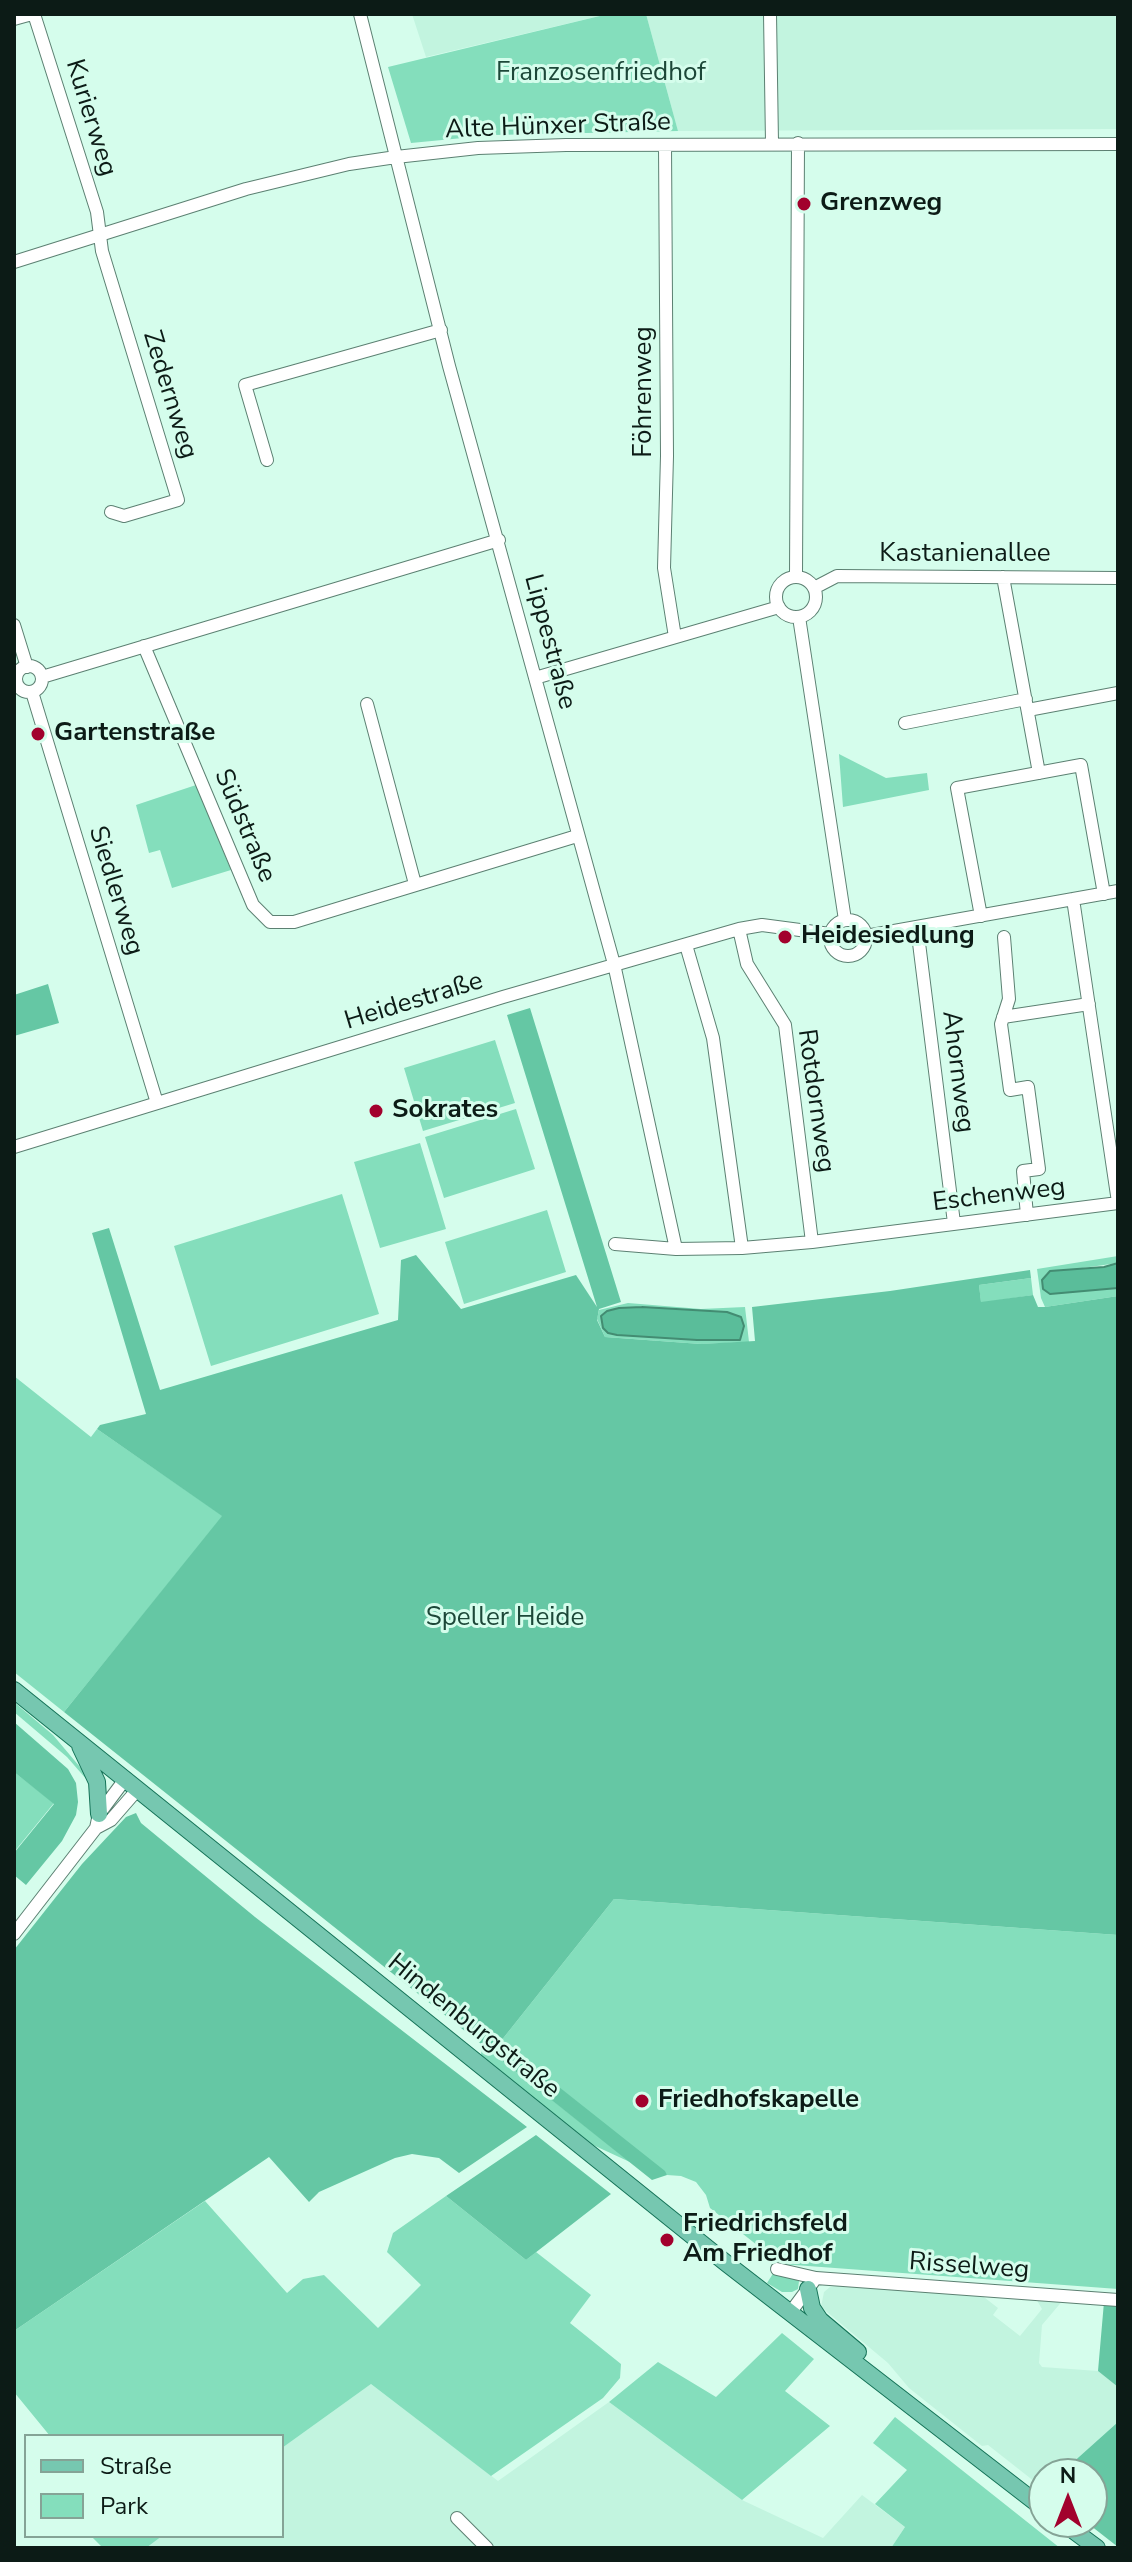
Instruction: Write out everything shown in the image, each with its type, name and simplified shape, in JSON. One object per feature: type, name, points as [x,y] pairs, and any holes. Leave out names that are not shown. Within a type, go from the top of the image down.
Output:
[{"type":"main road","name":"Hindenburgstraße","points":[[14,1690],[790,2313],[1028,2497]]},
{"type":"main road","points":[[78,1741],[97,1782],[98,1821]]},
{"type":"main road","name":"Hindenburgstraße","points":[[812,2284],[812,2308],[820,2320],[884,2373],[903,2399]]},
{"type":"street","name":"Kurierweg","points":[[14,19],[33,14],[97,212],[100,235]]},
{"type":"street","name":"Lippestraße","points":[[360,14],[441,330],[614,964]]},
{"type":"street","points":[[770,14],[772,143]]},
{"type":"street","name":"Alte Hünxer Straße","points":[[14,262],[246,189],[349,164],[478,148],[772,143],[1118,144]]},
{"type":"street","points":[[796,577],[798,143]]},
{"type":"street","name":"Föhrenweg","points":[[665,145],[667,456],[664,568],[675,637]]},
{"type":"street","name":"Zedernweg","points":[[100,235],[102,251],[178,500],[124,516],[111,512]]},
{"type":"street","points":[[267,460],[245,385],[441,330]]},
{"type":"street","points":[[42,677],[499,540]]},
{"type":"street","name":"Kastanienallee","points":[[814,588],[837,576],[1118,578]]},
{"type":"street","points":[[1003,577],[1039,773]]},
{"type":"street","points":[[789,578],[807,580],[814,588],[815,606],[806,615],[788,615],[779,607],[776,594],[789,578]]},
{"type":"street","points":[[535,678],[779,607]]},
{"type":"street","points":[[799,617],[845,920]]},
{"type":"street","points":[[14,625],[27,667]]},
{"type":"street","name":"Südstraße","points":[[144,646],[253,905],[270,922],[294,922],[577,836]]},
{"type":"street","points":[[27,667],[39,671],[42,677],[41,683],[32,692],[20,689],[16,684],[17,676],[27,667]]},
{"type":"street","name":"Siedlerweg","points":[[32,692],[157,1103]]},
{"type":"street","points":[[905,723],[1118,693]]},
{"type":"street","points":[[367,704],[415,884]]},
{"type":"street","points":[[981,916],[957,788],[1081,765],[1104,894]]},
{"type":"street","name":"Heidestraße","points":[[14,1147],[614,964],[739,929],[762,925],[830,934],[831,946],[845,956],[861,951],[866,936],[1118,891]]},
{"type":"street","points":[[1073,899],[1118,1202]]},
{"type":"street","points":[[830,934],[835,925],[845,920],[861,925],[866,936]]},
{"type":"street","name":"Ahornweg","points":[[917,927],[954,1223]]},
{"type":"street","name":"Rotdornweg","points":[[739,929],[747,964],[785,1025],[812,1242]]},
{"type":"street","points":[[1004,937],[1009,999],[1001,1024],[1010,1090],[1028,1087],[1039,1169],[1023,1171],[1027,1215]]},
{"type":"street","points":[[686,945],[713,1038],[742,1248]]},
{"type":"street","points":[[614,964],[676,1249]]},
{"type":"street","points":[[1003,1017],[1089,1004]]},
{"type":"street","name":"Eschenweg","points":[[812,1242],[1118,1202]]},
{"type":"street","points":[[615,1244],[676,1249],[812,1242]]},
{"type":"street","points":[[14,1934],[98,1821],[132,1783]]},
{"type":"street","name":"Risselweg","points":[[777,2269],[812,2284],[1118,2300]]},
{"type":"street","points":[[790,2313],[812,2284]]},
{"type":"street","points":[[457,2518],[487,2548]]},
{"type":"shaded area","points":[[412,14],[608,14],[426,57]]},
{"type":"shaded area","points":[[646,14],[1118,14],[1118,129],[678,131]]},
{"type":"shaded area","points":[[1118,1263],[1118,1288],[1050,1294],[1043,1289],[1042,1280],[1050,1271]]},
{"type":"shaded area","points":[[642,1307],[727,1312],[741,1317],[744,1326],[740,1340],[617,1335],[603,1328],[601,1316],[607,1311]]},
{"type":"shaded area","points":[[845,2285],[980,2294],[998,2308],[993,2315],[1020,2336],[1042,2309],[1035,2297],[1064,2299],[1042,2325],[1039,2363],[1042,2367],[1098,2371],[1118,2387],[1118,2422],[1078,2458],[1028,2458],[1028,2476],[988,2445],[982,2446],[909,2388],[888,2363],[821,2307],[824,2292],[830,2287]]},
{"type":"shaded area","points":[[371,2384],[498,2481],[609,2402],[742,2500],[823,2538],[862,2495],[905,2527],[891,2548],[146,2548],[159,2538],[284,2538],[284,2447]]},
{"type":"green space","name":"Franzosenfriedhof","points":[[608,14],[646,14],[678,131],[494,135],[411,143],[388,67]]},
{"type":"green space","points":[[839,754],[886,778],[927,773],[929,790],[843,807]]},
{"type":"green space","points":[[196,785],[231,870],[172,888],[160,850],[149,853],[136,805]]},
{"type":"green space","points":[[48,984],[59,1023],[14,1036],[14,995]]},
{"type":"green space","name":"Speller Heide","points":[[530,1008],[621,1302],[599,1309],[597,1320],[605,1337],[701,1344],[755,1341],[752,1307],[1030,1270],[1031,1278],[979,1285],[981,1302],[1033,1295],[1038,1307],[1045,1307],[1118,1296],[1118,1935],[614,1899],[501,2041],[667,2175],[652,2180],[64,1712],[222,1516],[97,1429],[100,1425],[146,1414],[92,1233],[109,1228],[160,1390],[398,1320],[401,1260],[416,1255],[461,1309],[576,1275],[597,1307],[507,1015]]},
{"type":"green space","points":[[495,1040],[515,1103],[423,1131],[404,1068]]},
{"type":"green space","points":[[516,1109],[535,1169],[444,1198],[425,1137]]},
{"type":"green space","points":[[420,1143],[446,1229],[380,1248],[354,1162]]},
{"type":"green space","points":[[342,1194],[379,1314],[211,1366],[174,1246]]},
{"type":"green space","points":[[547,1210],[566,1272],[464,1304],[445,1242]]},
{"type":"green space","points":[[1118,1256],[1118,1263],[1047,1273],[1042,1280],[1050,1294],[1118,1288],[1118,1296],[1045,1307],[1037,1269]]},
{"type":"green space","points":[[1031,1278],[1033,1295],[981,1303],[979,1285]]},
{"type":"green space","points":[[628,1303],[701,1309],[745,1307],[749,1342],[701,1344],[605,1337],[597,1319],[599,1310]],"holes":[[[636,1307],[687,1311],[743,1322],[739,1340],[608,1333]]]},
{"type":"green space","points":[[14,1376],[91,1437],[97,1429],[223,1516],[64,1712],[14,1672]]},
{"type":"green space","points":[[14,1702],[53,1735],[91,1780],[87,1780],[67,1757],[14,1712]]},
{"type":"green space","points":[[14,1722],[68,1769],[76,1783],[78,1802],[76,1815],[62,1841],[26,1885],[14,1875],[14,1853],[54,1804],[14,1772]]},
{"type":"green space","points":[[14,1772],[54,1803],[14,1852]]},
{"type":"green space","points":[[136,1813],[141,1823],[255,1917],[527,2127],[459,2173],[439,2158],[412,2154],[395,2158],[319,2192],[309,2202],[269,2157],[14,2331],[14,1950],[82,1864],[126,1817]]},
{"type":"green space","points":[[614,1899],[1118,1935],[1118,2289],[781,2264],[710,2208],[706,2195],[696,2182],[667,2175],[501,2041]]},
{"type":"green space","points":[[482,2045],[632,2163],[593,2145],[481,2055]]},
{"type":"green space","points":[[536,2135],[611,2194],[526,2260],[446,2196]]},
{"type":"green space","points":[[446,2196],[526,2260],[536,2252],[591,2295],[570,2323],[621,2364],[620,2378],[603,2398],[491,2476],[371,2384],[284,2447],[284,2434],[48,2434],[14,2392],[14,2331],[205,2201],[287,2293],[303,2279],[324,2275],[378,2328],[421,2285],[387,2252],[393,2233]]},
{"type":"green space","points":[[774,2272],[799,2281],[798,2289],[782,2292],[767,2283]]},
{"type":"green space","points":[[1104,2302],[1118,2303],[1118,2387],[1098,2371]]},
{"type":"green space","points":[[782,2333],[814,2359],[785,2391],[830,2426],[742,2500],[609,2402],[658,2362],[716,2397]]},
{"type":"green space","points":[[895,2417],[1028,2523],[1028,2538],[1047,2538],[1060,2548],[891,2548],[905,2527],[875,2504],[907,2470],[873,2443]]},
{"type":"green space","points":[[1118,2422],[1118,2547],[1106,2538],[1108,2458],[1078,2458]]},
{"type":"green space","points":[[93,2538],[159,2538],[146,2548],[103,2548]]},
{"type":"place","name":"Grenzweg","points":[[804,204]]},
{"type":"place","name":"Gartenstraße","points":[[38,734]]},
{"type":"place","name":"Heidesiedlung","points":[[785,937]]},
{"type":"place","name":"Sokrates","points":[[376,1111]]},
{"type":"place","name":"Friedhofskapelle","points":[[642,2101]]},
{"type":"place","name":"Friedrichsfeld Am Friedhof","points":[[667,2240]]}]
